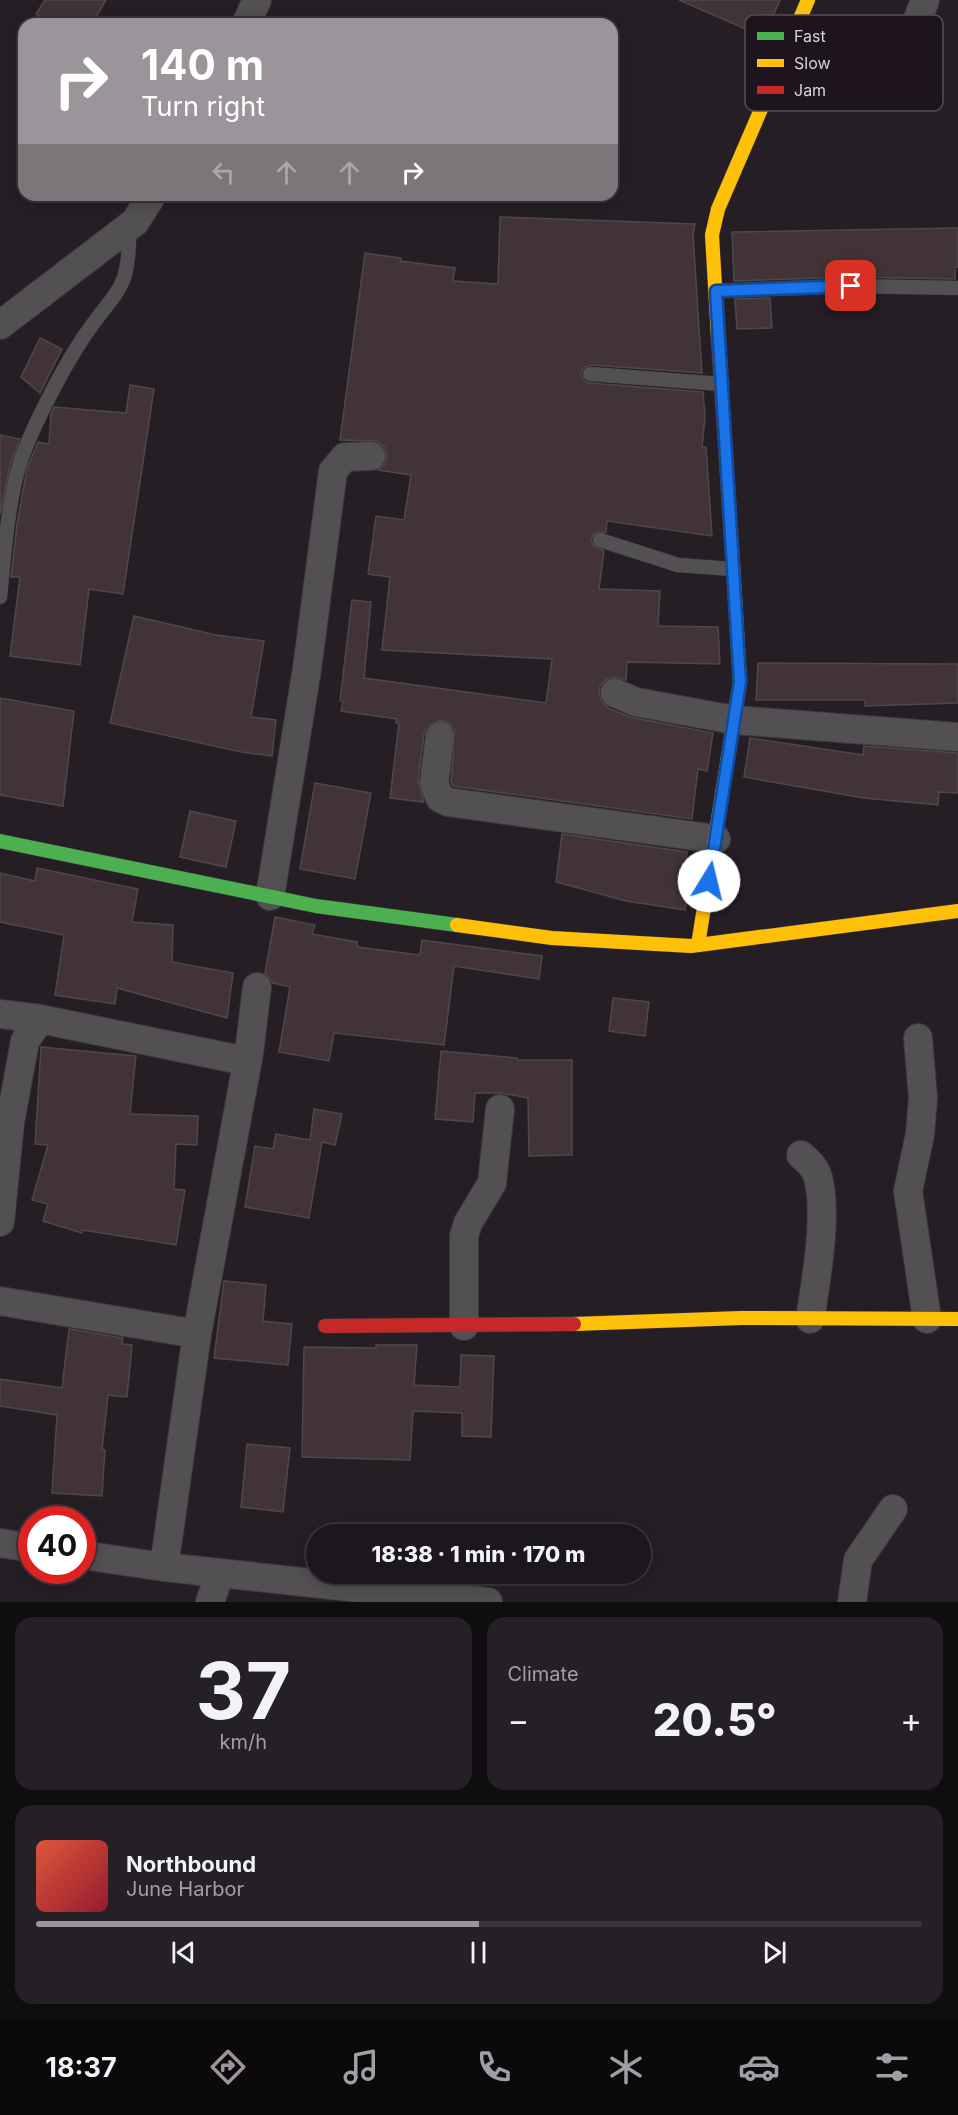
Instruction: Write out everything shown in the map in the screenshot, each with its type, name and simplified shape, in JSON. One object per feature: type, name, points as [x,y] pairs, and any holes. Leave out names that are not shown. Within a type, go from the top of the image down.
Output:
[{"type":"street","points":[[249,18],[257,0]]},
{"type":"street","points":[[802,15],[808,0]]},
{"type":"street","points":[[920,15],[925,0]]},
{"type":"street","points":[[698,945],[740,682],[712,235],[718,209],[760,111]]},
{"type":"street","points":[[0,325],[135,222],[148,201]]},
{"type":"street","points":[[270,896],[307,669],[333,471],[345,457],[371,456]]},
{"type":"street","points":[[615,693],[636,702],[734,720],[958,737]]},
{"type":"street","points":[[440,736],[434,783],[440,798],[448,802],[716,838]]},
{"type":"street","points":[[0,841],[316,906],[552,938],[698,945],[958,911]]},
{"type":"street","points":[[165,1567],[197,1334],[257,987]]},
{"type":"street","points":[[0,1014],[40,1019],[246,1061]]},
{"type":"street","points":[[0,1222],[10,1122],[25,1041],[40,1019]]},
{"type":"street","points":[[918,1038],[923,1098],[920,1134],[908,1191],[927,1319]]},
{"type":"street","points":[[464,1326],[464,1236],[468,1223],[492,1183],[497,1157],[500,1109]]},
{"type":"street","points":[[801,1155],[816,1171],[821,1200],[816,1275],[810,1318]]},
{"type":"street","points":[[0,1301],[197,1334]]},
{"type":"street","points":[[325,1326],[464,1326],[810,1318],[958,1319]]},
{"type":"street","points":[[852,1602],[858,1560],[893,1509]]},
{"type":"street","points":[[0,1543],[18,1546]]},
{"type":"street","points":[[96,1557],[165,1567],[488,1602]]},
{"type":"street","points":[[210,1602],[220,1573]]},
{"type":"lane","points":[[0,597],[16,475],[23,454],[83,338],[114,299],[124,282],[129,262],[129,226]]},
{"type":"lane","points":[[716,291],[851,286],[958,288]]},
{"type":"lane","points":[[590,374],[722,384]]},
{"type":"lane","points":[[600,540],[678,565],[734,569]]},
{"type":"building","points":[[45,0],[106,0],[96,18],[43,18],[36,14]]},
{"type":"building","points":[[679,0],[780,0],[774,15],[745,15],[745,29]]},
{"type":"building","points":[[500,217],[695,224],[693,236],[702,373],[591,365],[583,368],[581,374],[584,381],[589,383],[703,392],[705,417],[702,447],[706,447],[712,536],[607,521],[606,532],[594,533],[591,541],[594,546],[604,551],[599,589],[660,591],[658,626],[718,627],[720,664],[627,662],[626,680],[614,677],[606,680],[600,686],[599,694],[602,702],[608,708],[630,717],[713,733],[707,771],[698,769],[692,819],[453,786],[451,781],[455,730],[449,723],[441,720],[427,726],[424,734],[418,781],[424,802],[390,798],[399,723],[396,723],[397,719],[341,711],[343,701],[340,701],[352,600],[371,602],[364,678],[546,703],[552,659],[382,650],[390,577],[368,574],[376,516],[404,520],[411,475],[378,470],[385,464],[387,456],[385,448],[378,441],[340,440],[365,253],[401,258],[400,261],[455,268],[453,281],[498,284]]},
{"type":"building","points":[[958,228],[958,267],[955,267],[955,279],[851,277],[734,281],[732,232]]},
{"type":"building","points":[[770,298],[772,328],[737,329],[735,299]]},
{"type":"building","points":[[40,338],[62,349],[40,393],[21,377]]},
{"type":"building","points":[[130,385],[154,389],[123,594],[89,589],[80,665],[10,656],[20,577],[11,577],[17,524],[27,469],[38,442],[49,444],[51,413],[54,407],[126,413]]},
{"type":"building","points":[[0,435],[20,439],[10,465],[0,515]]},
{"type":"building","points":[[134,616],[216,635],[264,641],[251,717],[276,720],[272,756],[241,752],[110,723]]},
{"type":"building","points":[[758,663],[958,664],[958,703],[865,706],[865,700],[756,700]]},
{"type":"building","points":[[0,698],[74,711],[63,806],[0,795]]},
{"type":"building","points":[[750,738],[863,755],[864,746],[958,753],[958,793],[939,792],[938,805],[864,798],[744,777]]},
{"type":"building","points":[[315,783],[371,793],[355,879],[300,869]]},
{"type":"building","points":[[190,811],[236,821],[226,867],[180,857]]},
{"type":"building","points":[[562,834],[687,852],[686,861],[692,862],[685,910],[626,901],[556,882]]},
{"type":"building","points":[[37,868],[138,889],[132,922],[173,925],[172,962],[233,973],[227,1018],[117,988],[115,1004],[55,995],[64,935],[0,922],[0,873],[35,881]]},
{"type":"building","points":[[275,917],[315,925],[312,934],[357,942],[357,947],[420,955],[422,940],[542,956],[539,979],[454,966],[444,1045],[334,1033],[329,1061],[279,1052],[290,987],[273,983],[265,973]]},
{"type":"building","points":[[613,998],[649,1002],[645,1036],[609,1031]]},
{"type":"building","points":[[41,1047],[136,1056],[130,1114],[198,1116],[197,1145],[176,1144],[174,1189],[185,1190],[176,1245],[83,1230],[82,1233],[43,1221],[48,1204],[32,1200],[48,1145],[35,1144]]},
{"type":"building","points":[[441,1051],[517,1058],[517,1060],[572,1060],[572,1155],[529,1156],[528,1098],[501,1093],[475,1093],[473,1122],[435,1119]]},
{"type":"building","points":[[314,1109],[342,1114],[335,1145],[322,1142],[309,1218],[245,1207],[255,1146],[273,1149],[276,1134],[310,1140]]},
{"type":"building","points":[[224,1281],[266,1285],[263,1321],[292,1324],[288,1365],[214,1358]]},
{"type":"building","points":[[69,1329],[123,1338],[122,1344],[132,1345],[127,1397],[108,1395],[102,1450],[105,1450],[102,1496],[52,1493],[57,1415],[0,1406],[0,1379],[62,1388]]},
{"type":"building","points":[[376,1345],[417,1345],[414,1385],[460,1387],[461,1355],[494,1356],[491,1437],[462,1436],[462,1413],[413,1411],[410,1460],[302,1457],[304,1347],[376,1348]]},
{"type":"building","points":[[247,1444],[290,1448],[283,1512],[241,1507]]},
{"type":"traffic: fast","points":[[0,841],[316,906],[457,925]]},
{"type":"traffic: slow","points":[[802,15],[808,0]]},
{"type":"traffic: slow","points":[[718,337],[712,235],[718,209],[760,111]]},
{"type":"traffic: slow","points":[[698,945],[740,682],[733,564]]},
{"type":"traffic: slow","points":[[457,925],[552,938],[691,946],[958,911]]},
{"type":"traffic: slow","points":[[574,1324],[741,1318],[958,1319]]},
{"type":"traffic: jam","points":[[718,337],[733,564]]},
{"type":"traffic: jam","points":[[325,1326],[574,1324]]},
{"type":"route","points":[[709,881],[740,682],[716,291],[851,286]]}]
